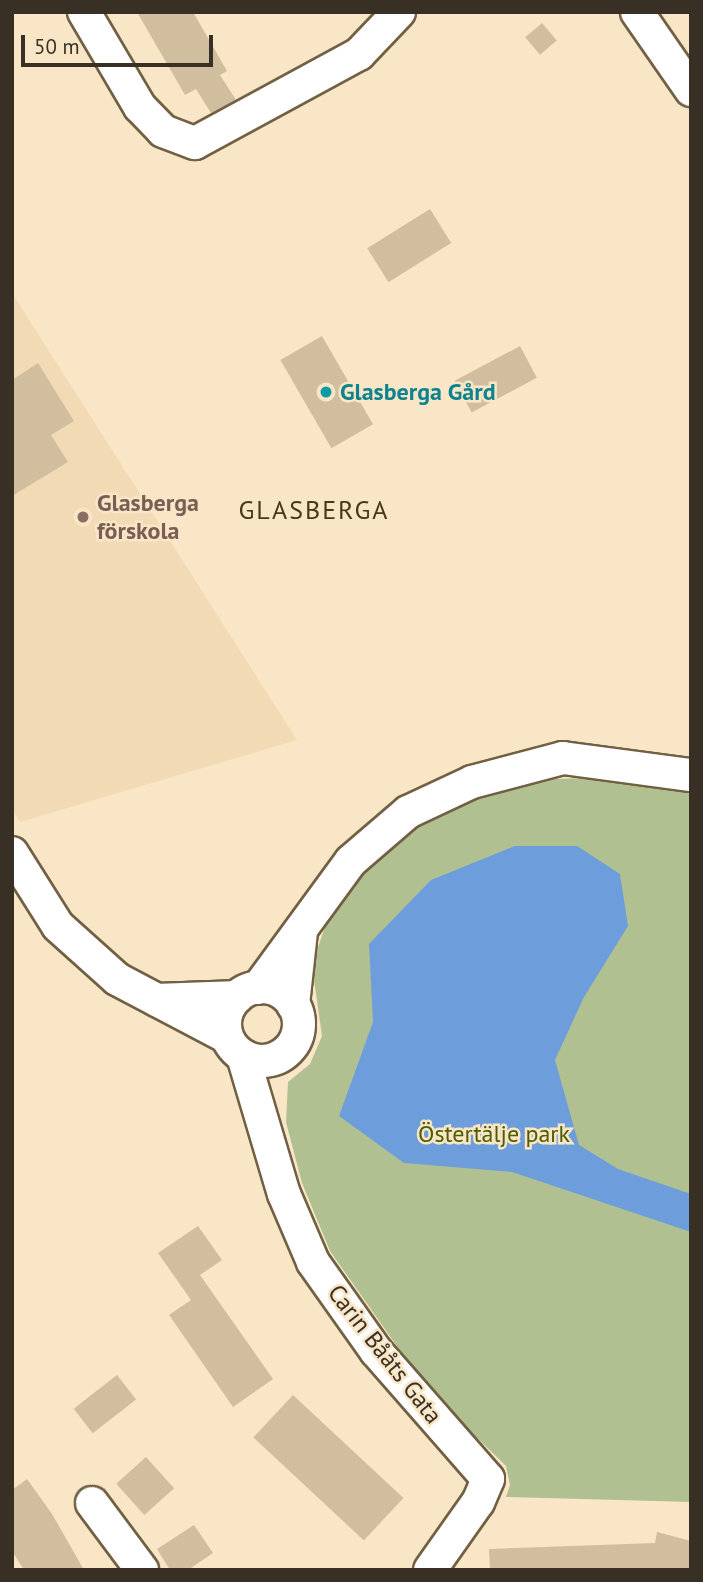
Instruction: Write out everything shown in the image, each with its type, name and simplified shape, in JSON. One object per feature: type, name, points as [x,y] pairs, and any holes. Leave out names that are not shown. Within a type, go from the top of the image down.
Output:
[{"type":"street","points":[[84,12],[140,107],[163,131],[195,143],[359,54],[399,12]]},
{"type":"street","points":[[637,12],[691,90]]},
{"type":"street","points":[[235,1046],[226,1015],[300,931],[360,853],[408,812],[472,782],[563,758],[691,775]]},
{"type":"street","points":[[12,853],[58,926],[117,979],[262,1061],[281,1056]]},
{"type":"street","points":[[264,1118],[281,1056],[296,1039],[298,1027],[293,1005],[300,931]]},
{"type":"street","points":[[157,1000],[278,991],[293,1005]]},
{"type":"street","name":"Carin Bååts Gata","points":[[235,1046],[251,1092],[264,1118],[284,1194],[313,1262],[376,1351],[488,1479],[478,1502],[430,1570]]},
{"type":"street","points":[[92,1503],[142,1570]]},
{"type":"shaded area","name":"Glasberga förskola","points":[[12,293],[297,740],[20,822],[12,810]]},
{"type":"green space","name":"Östertälje park","points":[[617,777],[691,793],[691,1502],[506,1497],[510,1485],[506,1466],[427,1389],[330,1251],[302,1183],[286,1122],[288,1082],[310,1064],[322,1036],[312,965],[325,927],[360,874],[417,828],[480,795],[553,779]]},
{"type":"water","points":[[515,846],[577,846],[620,874],[628,926],[584,997],[555,1060],[579,1145],[618,1169],[691,1194],[691,1232],[512,1172],[404,1163],[339,1116],[373,1022],[369,944],[431,880]]},
{"type":"building","points":[[137,12],[193,12],[227,71],[220,75],[236,100],[211,113],[196,89],[185,95]]},
{"type":"building","points":[[542,23],[557,41],[540,55],[525,37]]},
{"type":"building","points":[[430,209],[451,243],[388,282],[367,248]]},
{"type":"building","name":"Glasberga Gård","points":[[322,336],[373,424],[331,448],[280,360]]},
{"type":"building","points":[[520,346],[537,378],[472,413],[455,381]]},
{"type":"building","name":"Glasberga förskola","points":[[38,363],[74,421],[51,435],[68,462],[12,496],[12,380]]},
{"type":"building","points":[[198,1226],[222,1260],[200,1275],[273,1379],[233,1407],[169,1315],[191,1300],[158,1253]]},
{"type":"building","points":[[117,1375],[136,1399],[93,1433],[74,1409]]},
{"type":"building","points":[[293,1395],[403,1498],[364,1540],[253,1437]]},
{"type":"building","points":[[146,1457],[174,1488],[144,1515],[116,1484]]},
{"type":"building","points":[[27,1479],[52,1514],[84,1570],[24,1570],[12,1551],[12,1490]]},
{"type":"building","points":[[194,1525],[213,1553],[188,1570],[170,1570],[157,1549]]},
{"type":"building","points":[[657,1532],[691,1541],[691,1570],[490,1570],[489,1549],[655,1543]]},
{"type":"place","name":"Glasberga Gård","points":[[326,392]]},
{"type":"place","name":"Glasberga förskola","points":[[83,517]]},
{"type":"district","name":"GLASBERGA","points":[[314,510]]}]
